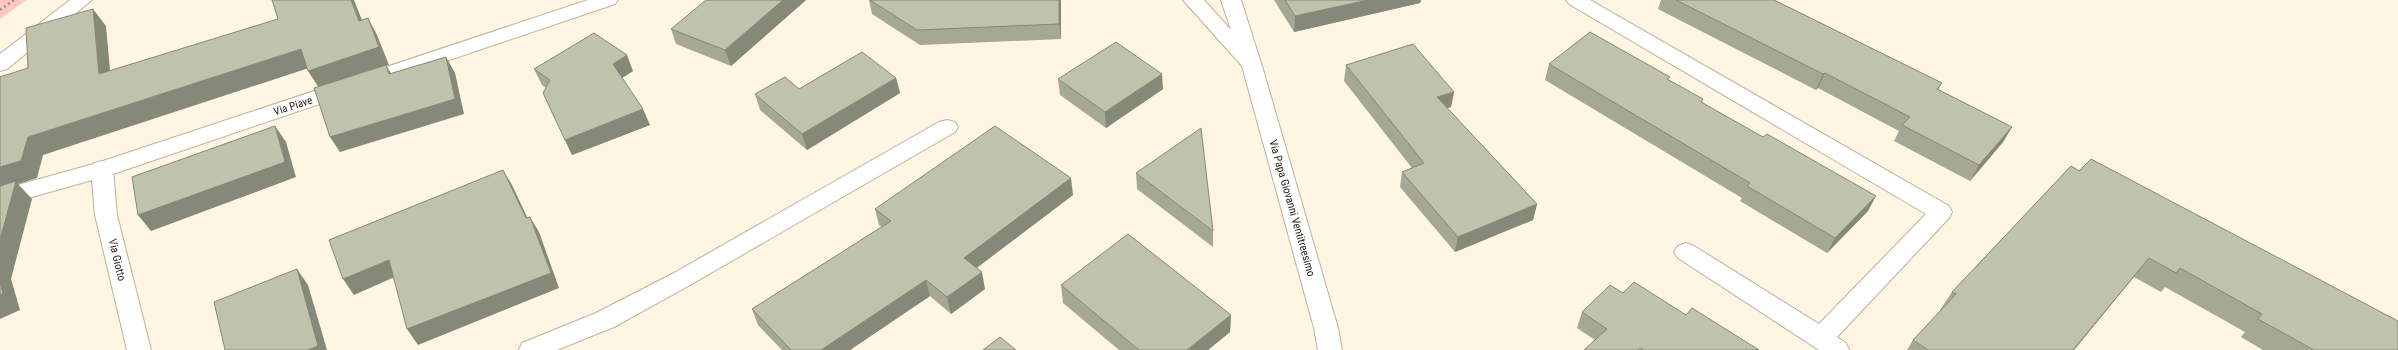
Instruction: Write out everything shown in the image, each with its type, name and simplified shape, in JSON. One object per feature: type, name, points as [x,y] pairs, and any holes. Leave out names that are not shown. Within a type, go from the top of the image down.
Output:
[{"type":"street","points":[[0,64],[82,0]]},
{"type":"street","name":"Via Piave","points":[[0,198],[102,169],[608,0]]},
{"type":"street","name":"Via Papa Giovanni Ventitreesimo","points":[[1192,0],[1252,66]]},
{"type":"street","name":"Via Papa Giovanni Ventitreesimo","points":[[1231,0],[1252,66],[1326,328],[1330,350]]},
{"type":"street","points":[[1576,0],[1941,212],[1829,344],[1686,252]]},
{"type":"street","points":[[531,350],[605,320],[682,279],[947,127]]},
{"type":"street","name":"Via Giotto","points":[[102,169],[106,215],[139,350]]},
{"type":"path","points":[[0,10],[14,0]]},
{"type":"shaded area","points":[[0,0],[26,0],[0,19]]},
{"type":"building","points":[[272,0],[351,0],[359,21],[368,18],[379,47],[308,71],[301,49],[28,137],[21,161],[0,167],[0,77],[28,68],[26,28],[93,9],[99,74],[278,19]]},
{"type":"building","points":[[706,0],[783,0],[725,50],[671,29]]},
{"type":"building","points":[[870,0],[1059,0],[1059,24],[917,30]]},
{"type":"building","points":[[1285,0],[1368,0],[1295,16]]},
{"type":"building","points":[[1676,0],[1774,0],[1942,83],[1937,89],[2012,127],[1979,165],[1902,125],[1910,117],[1825,73],[1823,74]]},
{"type":"building","points":[[1590,32],[1670,77],[1667,79],[1703,99],[1701,102],[1763,137],[1767,134],[1876,196],[1835,238],[1747,186],[1750,183],[1549,64]]},
{"type":"building","points":[[594,33],[627,55],[613,64],[643,109],[565,140],[543,93],[550,80],[534,69]]},
{"type":"building","points":[[1116,42],[1162,74],[1105,112],[1058,79]]},
{"type":"building","points":[[1413,44],[1454,92],[1437,97],[1537,204],[1458,237],[1402,172],[1424,163],[1346,65]]},
{"type":"building","points":[[862,52],[896,78],[802,134],[755,94],[785,77],[799,89]]},
{"type":"building","points":[[446,57],[455,99],[330,137],[314,88],[386,65],[389,74]]},
{"type":"building","points":[[275,126],[285,162],[138,215],[132,177]]},
{"type":"building","points":[[995,126],[1071,178],[964,258],[982,272],[947,297],[926,280],[821,350],[791,350],[752,309],[891,221],[875,209]]},
{"type":"building","points":[[1201,128],[1213,231],[1136,173]]},
{"type":"building","points":[[2091,159],[2398,321],[2398,350],[2314,350],[2258,319],[2262,314],[2180,268],[2176,273],[2149,258],[2073,350],[1928,350],[1913,340],[1956,294],[1952,292],[2071,166],[2079,171]]},
{"type":"building","points":[[503,170],[526,218],[530,217],[551,273],[407,329],[389,260],[343,279],[329,240]]},
{"type":"building","points":[[16,181],[0,240],[0,186]]},
{"type":"building","points":[[1128,234],[1231,315],[1187,350],[1139,350],[1061,285]]},
{"type":"building","points":[[297,269],[318,346],[308,350],[225,350],[214,302]]},
{"type":"building","points":[[1634,282],[1686,315],[1692,308],[1759,350],[1643,350],[1640,348],[1638,350],[1584,350],[1607,329],[1582,312],[1610,285],[1623,293]]},
{"type":"building","points":[[0,283],[3,293],[0,295]]},
{"type":"building","points":[[1000,337],[1016,350],[983,350]]}]
